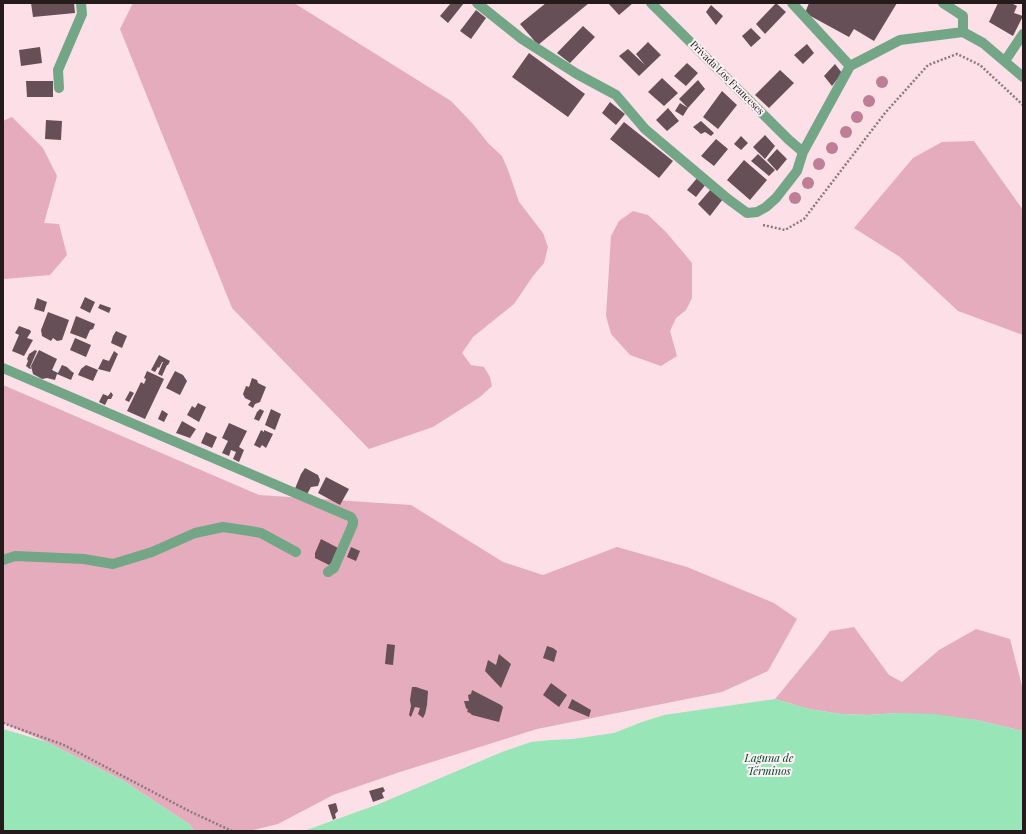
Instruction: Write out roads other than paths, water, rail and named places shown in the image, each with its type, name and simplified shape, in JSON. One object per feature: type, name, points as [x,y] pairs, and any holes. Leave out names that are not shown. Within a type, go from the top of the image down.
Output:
[{"type":"street","points":[[59,88],[58,70],[82,14],[81,3]]},
{"type":"street","points":[[477,3],[522,39],[577,74],[616,95],[645,129],[728,199],[747,213],[757,212],[766,207],[776,198],[797,171],[804,152],[850,66],[900,40],[963,32],[983,43],[1023,77]]},
{"type":"street","name":"Privada Los Franceses","points":[[651,3],[789,140],[804,152]]},
{"type":"street","points":[[792,3],[850,66]]},
{"type":"street","points":[[943,3],[963,16],[963,32]]},
{"type":"street","points":[[1004,61],[1023,34]]},
{"type":"street","points":[[3,368],[351,517],[353,524],[334,568],[328,572]]},
{"type":"street","points":[[3,560],[15,556],[84,559],[114,564],[152,552],[195,533],[223,527],[261,533],[296,552]]},
{"type":"water","name":"Laguna de Términos","points":[[775,699],[809,709],[841,714],[935,714],[977,720],[1023,731],[1023,831],[304,831],[379,804],[502,752],[531,742],[573,739],[614,733],[664,715]]},
{"type":"water","points":[[3,729],[47,742],[124,781],[189,824],[195,831],[3,831]]}]
